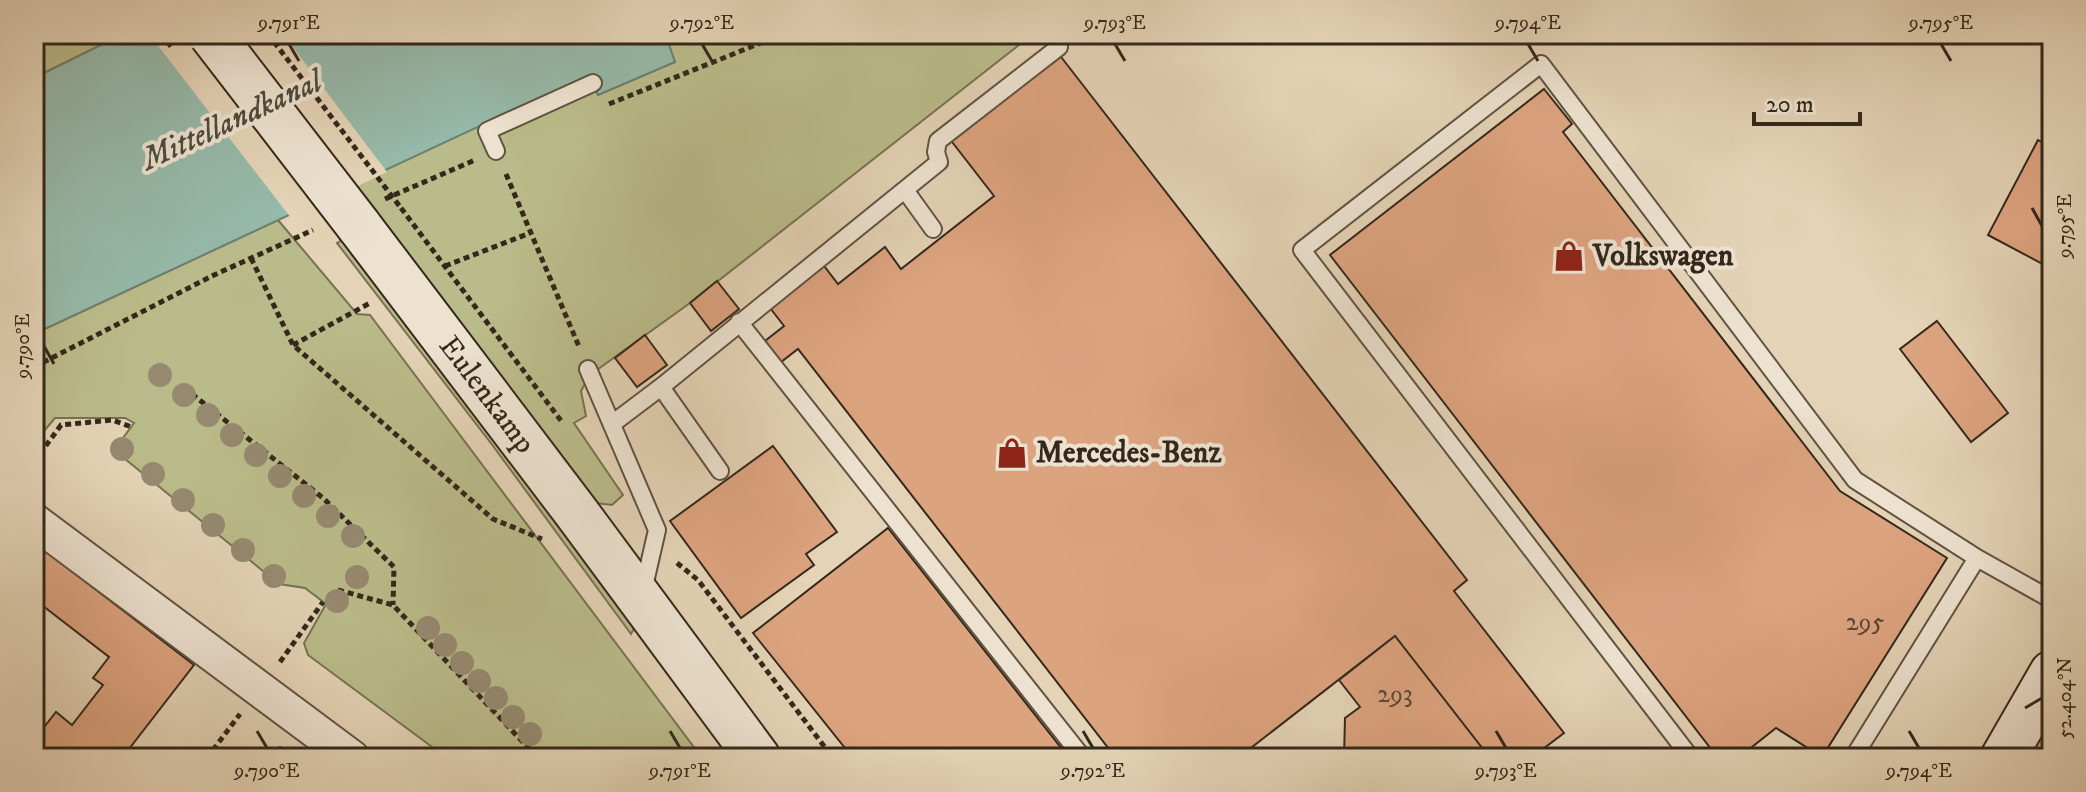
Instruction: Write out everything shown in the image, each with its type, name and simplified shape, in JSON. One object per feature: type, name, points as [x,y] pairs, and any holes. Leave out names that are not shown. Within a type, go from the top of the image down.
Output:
[{"type":"street","name":"Eulenkamp","points":[[211,34],[576,512],[758,758]]},
{"type":"street","points":[[34,521],[352,758]]},
{"type":"street","points":[[2003,758],[2052,673]]},
{"type":"lane","points":[[612,424],[939,162],[936,152],[938,141],[1059,47]]},
{"type":"lane","points":[[1691,758],[1302,250],[1541,64],[1855,480],[1977,558],[2052,600]]},
{"type":"lane","points":[[496,151],[487,131],[593,83]]},
{"type":"lane","points":[[905,190],[933,229]]},
{"type":"lane","points":[[739,322],[1083,758]]},
{"type":"lane","points":[[588,369],[657,530],[641,602]]},
{"type":"lane","points":[[661,387],[720,471]]},
{"type":"lane","points":[[1853,758],[1977,558]]},
{"type":"path","points":[[268,34],[570,432]]},
{"type":"path","points":[[682,73],[783,34]]},
{"type":"path","points":[[496,151],[588,369]]},
{"type":"path","points":[[445,266],[531,232]]},
{"type":"path","points":[[251,258],[293,345],[493,519],[542,539]]},
{"type":"path","points":[[34,367],[214,275]]},
{"type":"path","points":[[293,345],[370,303]]},
{"type":"path","points":[[192,394],[323,498],[394,567],[393,605]]},
{"type":"path","points":[[34,462],[61,425],[112,420],[132,427]]},
{"type":"path","points":[[655,545],[698,580],[833,758]]},
{"type":"path","points":[[338,590],[393,605],[538,758]]},
{"type":"path","points":[[207,758],[323,602]]},
{"type":"green space","points":[[34,34],[123,34],[34,78]]},
{"type":"green space","points":[[690,34],[1033,34],[690,303],[590,375],[581,391],[586,416],[574,423],[623,495],[612,505],[596,503],[352,184],[589,75],[598,95],[675,62],[667,42]]},
{"type":"green space","points":[[278,220],[357,314],[370,315],[702,758],[447,758],[308,655],[304,643],[326,604],[305,588],[279,584],[114,450],[134,423],[125,418],[55,418],[34,443],[34,334]]},
{"type":"green space","points":[[348,237],[637,623],[631,634],[493,446],[337,243]]},
{"type":"green space","points":[[2052,717],[2052,750],[2047,758],[2027,758]]},
{"type":"water","name":"Mittellandkanal","points":[[123,34],[690,34],[668,42],[675,62],[598,95],[589,75],[34,334],[34,78]]},
{"type":"pier","points":[[149,34],[283,34],[387,172],[291,218]]},
{"type":"building","points":[[1058,53],[1467,580],[1454,591],[1564,733],[1531,758],[1490,758],[1395,636],[1238,758],[1116,758],[798,349],[781,362],[765,341],[784,326],[767,304],[821,262],[838,284],[885,247],[901,269],[994,196],[949,138]]},
{"type":"building","points":[[1544,89],[1572,124],[1563,132],[1840,491],[1947,558],[1822,757],[1776,728],[1738,758],[1718,758],[1330,255]]},
{"type":"building","points":[[2038,140],[2052,148],[2052,269],[1988,235]]},
{"type":"building","points":[[717,281],[739,309],[711,331],[690,303]]},
{"type":"building","points":[[1937,321],[2008,413],[1971,442],[1900,349]]},
{"type":"building","points":[[645,335],[667,365],[637,387],[615,358]]},
{"type":"building","points":[[773,446],[837,532],[806,554],[814,565],[741,618],[670,521]]},
{"type":"building","points":[[888,528],[1069,758],[853,758],[753,633]]},
{"type":"building","points":[[34,542],[194,665],[122,758],[47,758],[34,748],[34,740],[56,712],[72,725],[103,685],[93,678],[109,657],[34,599]]},
{"type":"building","points":[[1395,636],[1490,758],[1344,758],[1345,718],[1360,707],[1339,680]]},
{"type":"building","points":[[280,747],[294,758],[270,758]]},
{"type":"place","name":"Volkswagen","points":[[1569,256]]},
{"type":"place","name":"Mercedes-Benz","points":[[1012,453]]}]
